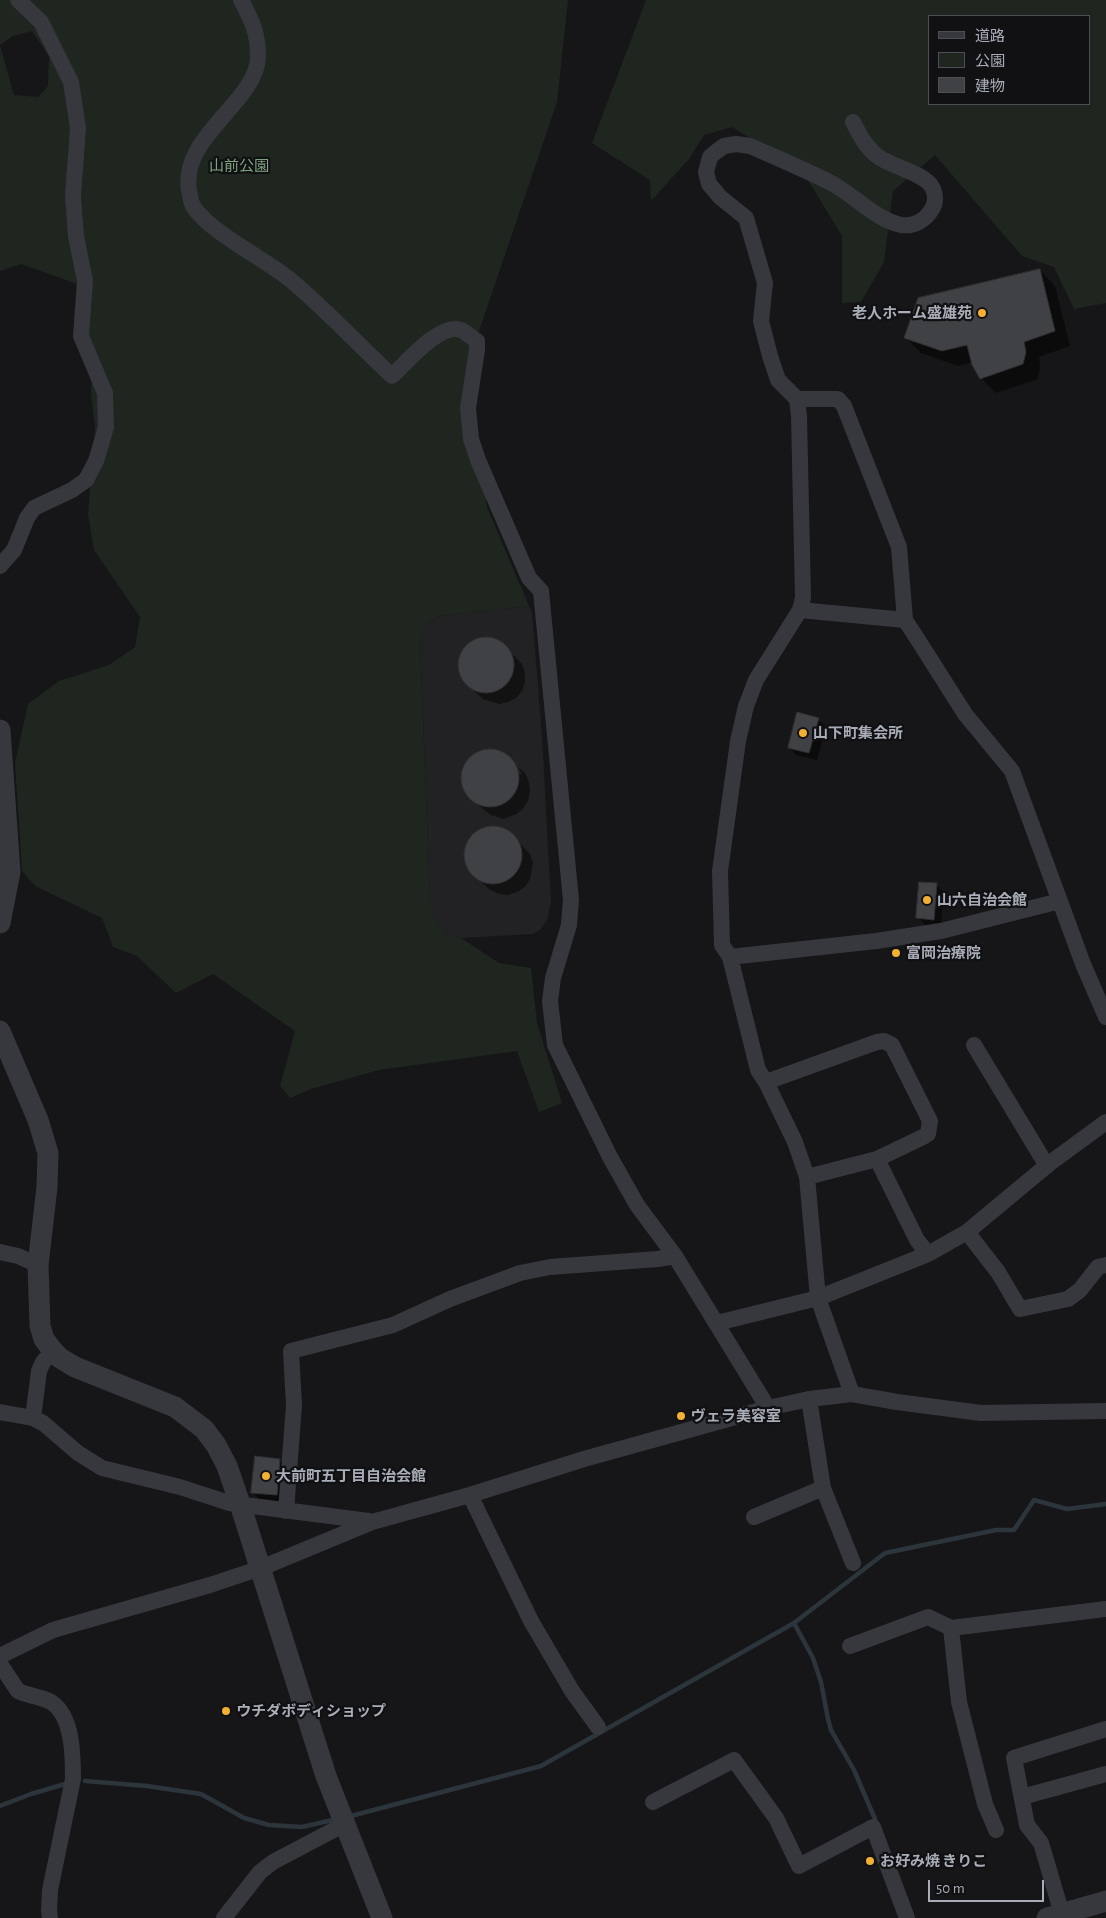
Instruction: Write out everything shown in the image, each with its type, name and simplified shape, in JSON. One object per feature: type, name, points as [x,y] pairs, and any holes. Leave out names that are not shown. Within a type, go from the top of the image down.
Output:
[{"type":"street","points":[[0,566],[14,550],[27,518],[34,508],[72,490],[86,480],[96,461],[106,427],[105,393],[81,336],[85,281],[76,236],[73,196],[78,128],[71,82],[41,22],[18,0]]},
{"type":"street","points":[[241,0],[255,26],[258,59],[251,82],[207,135],[195,157],[187,183],[193,205],[210,224],[292,281],[392,376],[435,336],[448,330],[460,330],[477,341],[468,408],[471,439],[478,460],[529,578],[541,591],[571,900],[569,925],[553,978],[550,1001],[555,1045],[610,1157],[637,1204],[675,1256],[768,1408]]},
{"type":"street","points":[[852,1394],[818,1298],[807,1177],[795,1142],[766,1082],[758,1070],[730,957],[722,945],[720,871],[738,741],[746,706],[756,680],[800,610],[803,598],[797,399],[778,380],[770,356],[761,321],[765,283],[746,218],[720,197],[709,184],[706,172],[710,158],[717,150],[724,146],[736,144],[750,146],[834,184],[885,219],[902,225],[920,222],[928,216],[934,206],[935,195],[932,186],[925,180],[880,158],[863,142],[853,122]]},
{"type":"street","points":[[797,399],[838,399],[844,406],[899,547],[904,620],[965,714],[1012,771],[1060,901],[1106,1017]]},
{"type":"street","points":[[800,610],[904,620]]},
{"type":"street","points":[[0,730],[5,850],[10,872],[0,923]]},
{"type":"street","points":[[730,957],[876,941],[941,931],[1060,901]]},
{"type":"street","points":[[0,1031],[38,1120],[48,1153],[47,1187],[38,1266],[40,1326],[44,1340],[60,1358],[75,1367],[175,1407],[204,1429],[216,1444],[227,1466],[262,1568],[301,1701],[326,1776],[382,1918]]},
{"type":"street","points":[[766,1082],[877,1042],[888,1042],[892,1045],[930,1121],[928,1134],[877,1159],[807,1177]]},
{"type":"street","points":[[974,1045],[1047,1166]]},
{"type":"street","points":[[717,1324],[818,1298],[928,1254],[967,1232],[1047,1166],[1106,1122]]},
{"type":"street","points":[[877,1159],[917,1240],[928,1254]]},
{"type":"street","points":[[967,1232],[998,1272],[1020,1309],[1068,1299],[1080,1290],[1098,1267],[1106,1265]]},
{"type":"street","points":[[0,1252],[18,1256],[38,1266]]},
{"type":"street","points":[[286,1511],[294,1405],[291,1351],[392,1325],[450,1299],[520,1274],[550,1267],[675,1256]]},
{"type":"street","points":[[33,1418],[39,1370],[43,1362],[53,1351]]},
{"type":"street","points":[[0,1656],[53,1630],[210,1585],[262,1568],[372,1522],[470,1495],[584,1459],[810,1398],[852,1394],[981,1413],[1106,1411]]},
{"type":"street","points":[[810,1398],[823,1488],[853,1564]]},
{"type":"street","points":[[0,1412],[33,1418],[43,1423],[78,1453],[102,1468],[180,1487],[219,1501],[372,1522]]},
{"type":"street","points":[[754,1517],[823,1488]]},
{"type":"street","points":[[470,1495],[531,1621],[572,1691],[598,1727]]},
{"type":"street","points":[[850,1646],[928,1617],[951,1628],[1106,1609]]},
{"type":"street","points":[[951,1628],[959,1702],[985,1804],[996,1830]]},
{"type":"street","points":[[0,1664],[18,1691],[40,1697],[60,1709],[64,1716],[70,1739],[73,1760],[72,1779],[50,1890],[48,1910],[50,1918]]},
{"type":"street","points":[[1106,1728],[1014,1758],[1027,1825],[1041,1843],[1055,1916],[1106,1900]]},
{"type":"street","points":[[653,1802],[734,1760],[776,1818],[799,1866],[873,1827],[908,1918]]},
{"type":"street","points":[[1022,1797],[1106,1774]]},
{"type":"street","points":[[224,1918],[260,1872],[273,1862],[345,1824]]},
{"type":"shaded area","points":[[529,606],[532,613],[542,736],[551,903],[547,920],[540,930],[533,934],[461,938],[445,933],[434,917],[430,898],[420,639],[426,624],[440,616]]},
{"type":"green space","name":"山前公園","points":[[0,0],[568,0],[557,102],[476,340],[469,399],[487,507],[529,606],[440,616],[426,624],[420,640],[430,898],[434,917],[445,933],[461,938],[499,963],[531,968],[537,1023],[562,1103],[539,1112],[517,1051],[379,1070],[311,1089],[290,1098],[280,1086],[295,1031],[213,974],[176,993],[137,956],[113,947],[102,918],[35,886],[22,871],[15,763],[28,704],[59,681],[109,665],[135,647],[140,617],[94,550],[88,515],[95,427],[91,393],[92,351],[77,284],[21,264],[0,271]],"holes":[[[32,31],[49,56],[48,86],[38,97],[14,95],[0,45],[13,36]]]},
{"type":"green space","points":[[646,0],[1106,0],[1106,303],[1074,309],[1054,267],[1022,256],[935,155],[893,191],[884,262],[861,302],[842,303],[842,236],[801,169],[732,127],[704,135],[689,159],[651,201],[650,180],[592,143]]},
{"type":"building","name":"老人ホーム盛雄苑","points":[[1040,269],[1055,331],[1024,342],[1026,352],[1023,364],[980,379],[972,365],[967,345],[942,351],[904,338],[918,298]]},
{"type":"building","points":[[486,637],[497,639],[506,645],[512,654],[514,665],[512,676],[506,685],[497,691],[486,693],[475,691],[466,685],[460,676],[458,665],[460,654],[466,645],[475,639]]},
{"type":"building","name":"山下町集会所","points":[[797,712],[819,718],[809,753],[788,748]]},
{"type":"building","points":[[490,749],[501,751],[514,762],[519,778],[517,789],[506,802],[490,807],[479,805],[466,794],[461,778],[463,767],[474,754]]},
{"type":"building","points":[[493,826],[504,828],[517,839],[522,855],[520,866],[509,879],[493,884],[482,882],[469,871],[464,855],[466,844],[477,831]]},
{"type":"building","name":"山六自治会館","points":[[919,882],[937,883],[934,920],[916,918]]},
{"type":"building","name":"大前町五丁目自治会館","points":[[255,1456],[280,1459],[277,1495],[251,1493]]},
{"type":"waterway","points":[[347,1817],[541,1766],[794,1623],[885,1553],[996,1530],[1014,1530],[1034,1500],[1067,1509],[1106,1504]]},
{"type":"waterway","points":[[794,1623],[813,1658],[821,1682],[831,1730],[854,1770],[875,1819]]},
{"type":"waterway","points":[[85,1781],[147,1786],[201,1794],[244,1818],[269,1825],[302,1827],[337,1819]]},
{"type":"waterway","points":[[0,1806],[65,1784]]},
{"type":"place","name":"老人ホーム盛雄苑","points":[[982,313]]},
{"type":"place","name":"山下町集会所","points":[[803,733]]},
{"type":"place","name":"山六自治会館","points":[[927,900]]},
{"type":"place","name":"富岡治療院","points":[[896,953]]},
{"type":"place","name":"ヴェラ美容室","points":[[681,1416]]},
{"type":"place","name":"大前町五丁目自治会館","points":[[266,1476]]},
{"type":"place","name":"ウチダボディショップ","points":[[226,1711]]},
{"type":"place","name":"お好み焼 きりこ","points":[[870,1861]]}]
